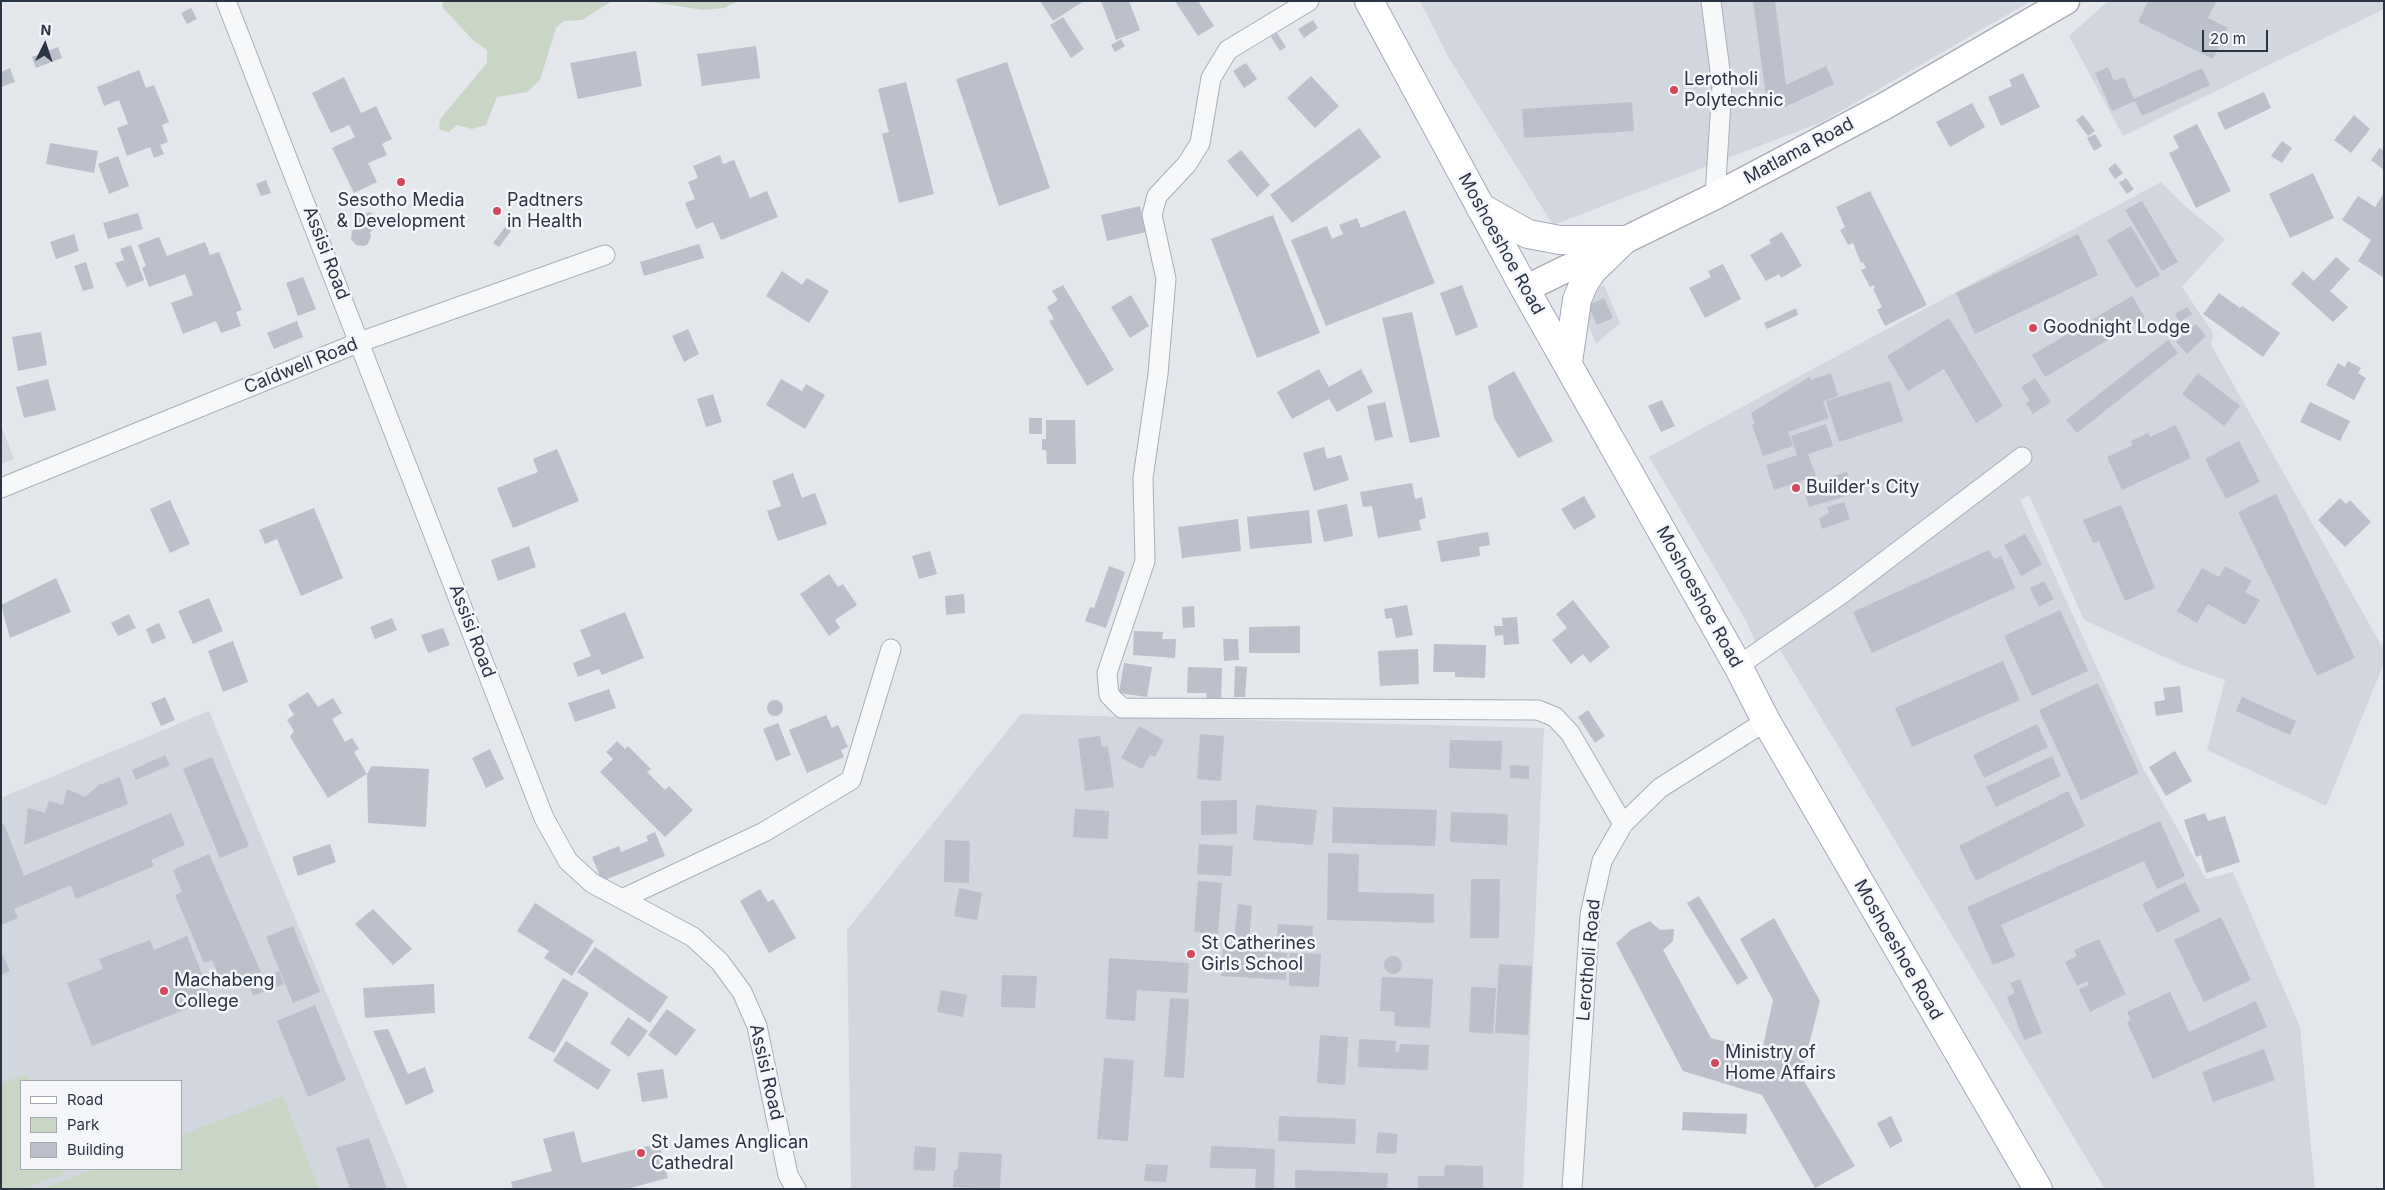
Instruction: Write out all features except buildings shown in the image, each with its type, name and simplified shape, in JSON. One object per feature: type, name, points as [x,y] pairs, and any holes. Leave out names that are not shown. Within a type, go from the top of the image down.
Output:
[{"type":"main road","name":"Moshoeshoe Road","points":[[1369,1],[1525,290],[1568,362],[1738,666],[1766,721],[2038,1189]]},
{"type":"main road","points":[[1480,207],[1528,234],[1560,240],[1624,240]]},
{"type":"main road","points":[[1568,362],[1577,300],[1583,285],[1592,271],[1624,240]]},
{"type":"street","name":"Assisi Road","points":[[226,1],[544,818],[568,861],[592,883],[693,937],[720,962],[742,992],[758,1026],[788,1175],[796,1189]]},
{"type":"street","points":[[1309,1],[1228,50],[1211,78],[1200,143],[1187,164],[1157,196],[1152,215],[1166,279],[1158,374],[1143,478],[1146,562],[1108,673],[1109,695],[1122,708],[1538,710],[1555,717],[1570,734],[1623,824]]},
{"type":"street","points":[[1711,1],[1722,86],[1715,196]]},
{"type":"street","name":"Matlama Road","points":[[1525,290],[1715,196],[1941,75],[2066,1]]},
{"type":"street","name":"Caldwell Road","points":[[1,488],[360,342],[605,255]]},
{"type":"street","points":[[1738,666],[1843,593],[2022,457]]},
{"type":"street","points":[[622,899],[764,832],[851,780],[891,649]]},
{"type":"street","name":"Lerotholi Road","points":[[1572,1189],[1590,915],[1602,861],[1623,824],[1660,788],[1766,721]]},
{"type":"shaded area","name":"Lerotholi Polytechnic","points":[[1420,1],[2031,1],[1822,122],[1553,225],[1449,58]]},
{"type":"shaded area","points":[[2108,1],[2384,1],[2384,9],[2123,136],[2069,36]]},
{"type":"shaded area","points":[[2161,182],[2184,205],[2225,239],[2182,287],[2213,333],[2211,345],[2384,650],[2384,663],[2326,806],[2207,750],[2225,680],[2182,665],[2084,620],[2029,495],[2020,500],[2144,770],[2206,879],[2233,872],[2300,1027],[2315,1189],[2105,1189],[1779,648],[1764,660],[1745,619],[1649,457]]},
{"type":"shaded area","points":[[1604,285],[1620,323],[1596,344],[1581,307],[1584,297]]},
{"type":"shaded area","points":[[1,425],[14,459],[1,464]]},
{"type":"shaded area","name":"Machabeng College","points":[[209,711],[408,1189],[1,1189],[1,798]]},
{"type":"shaded area","name":"St Catherines Girls School","points":[[1021,714],[1544,728],[1523,1189],[851,1189],[847,930]]},
{"type":"green space","points":[[443,1],[612,1],[582,20],[564,21],[556,28],[540,80],[527,92],[497,97],[486,125],[472,129],[457,125],[449,132],[439,129],[440,119],[487,63],[487,50],[473,40],[442,7]]},
{"type":"green space","points":[[645,1],[739,1],[724,8],[703,10]]},
{"type":"green space","points":[[27,1074],[30,1080],[20,1080],[20,1170],[62,1170],[64,1174],[22,1189],[1,1189],[1,1083]]},
{"type":"green space","points":[[283,1096],[319,1189],[42,1189],[91,1170],[182,1170],[182,1135]]},
{"type":"place","name":"Lerotholi Polytechnic","points":[[1674,90]]},
{"type":"place","name":"Sesotho Media & Development","points":[[401,182]]},
{"type":"place","name":"Padtners in Health","points":[[497,211]]},
{"type":"place","name":"Goodnight Lodge","points":[[2033,328]]},
{"type":"place","name":"Builder's City","points":[[1796,488]]},
{"type":"place","name":"St Catherines Girls School","points":[[1191,954]]},
{"type":"place","name":"Machabeng College","points":[[164,991]]},
{"type":"place","name":"Ministry of Home Affairs","points":[[1715,1063]]},
{"type":"place","name":"St James Anglican Cathedral","points":[[641,1153]]}]
